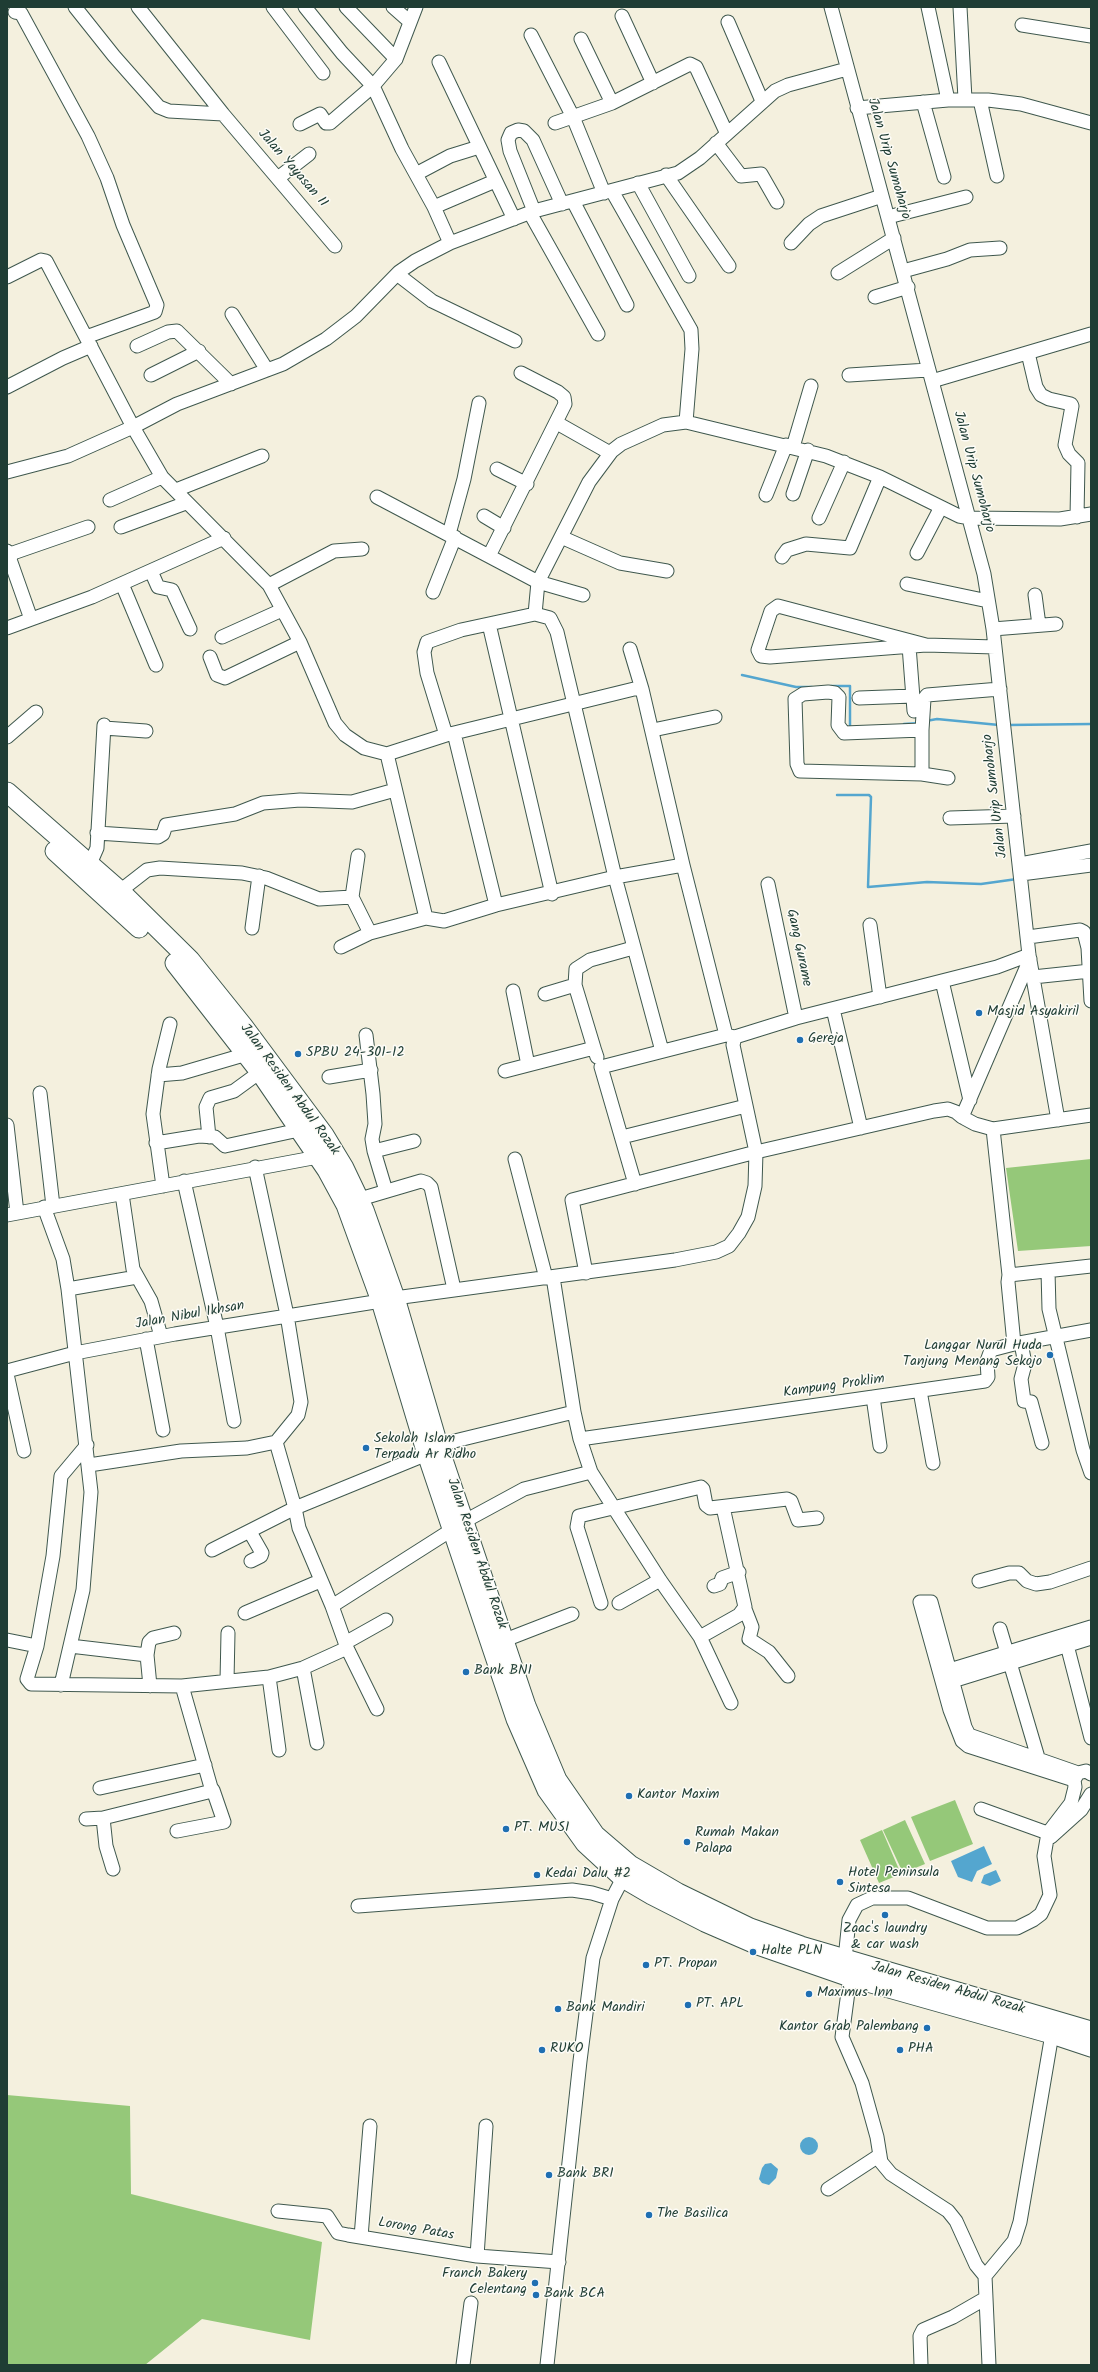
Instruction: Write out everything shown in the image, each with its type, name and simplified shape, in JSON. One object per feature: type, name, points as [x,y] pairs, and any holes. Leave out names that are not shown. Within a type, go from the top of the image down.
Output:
[{"type":"highway","name":"Jalan Residen Abdul Rozak","points":[[7,792],[120,891],[190,960],[243,1026],[324,1135],[360,1199],[432,1449],[459,1525],[505,1640],[526,1706],[557,1780],[595,1835],[627,1872],[678,1893],[750,1928],[845,1959],[1091,2031]]},
{"type":"highway","name":"Jalan Residen Abdul Rozak","points":[[7,807],[161,948],[190,981],[247,1054],[318,1157],[346,1205],[388,1299]]},
{"type":"highway","name":"Jalan Residen Abdul Rozak","points":[[459,1525],[516,1719],[543,1781],[585,1843],[705,1922],[758,1945],[850,1977],[1052,2034],[1091,2047]]},
{"type":"street","name":"Jalan Yayasan II","points":[[138,7],[223,114],[335,246]]},
{"type":"street","points":[[273,7],[323,73]]},
{"type":"street","points":[[305,7],[342,53],[373,86],[416,174],[434,207],[450,243]]},
{"type":"street","points":[[346,7],[396,59]]},
{"type":"street","points":[[393,7],[410,22]]},
{"type":"street","points":[[300,124],[320,114],[326,123],[330,123],[373,86],[396,59],[416,7]]},
{"type":"street","name":"Jalan Urip Sumoharjo","points":[[831,7],[857,108],[908,287],[930,376],[970,518],[988,601],[1000,689],[1029,957],[1058,1120]]},
{"type":"street","points":[[928,7],[948,100]]},
{"type":"street","points":[[960,7],[965,99]]},
{"type":"street","points":[[80,8],[114,56],[159,107],[169,111],[223,114]]},
{"type":"street","points":[[7,387],[63,358],[88,341],[155,312],[156,305],[123,224],[107,178],[88,136],[21,13],[13,12]]},
{"type":"street","points":[[622,16],[653,83]]},
{"type":"street","points":[[728,22],[762,101]]},
{"type":"street","points":[[1022,25],[1091,36]]},
{"type":"street","points":[[531,35],[574,117],[608,192],[691,330],[692,349],[686,422]]},
{"type":"street","points":[[581,39],[612,103]]},
{"type":"street","points":[[439,62],[514,219]]},
{"type":"street","points":[[555,123],[612,103],[690,64],[696,67],[727,134]]},
{"type":"street","points":[[7,472],[68,456],[133,427],[177,404],[267,370],[320,343],[342,328],[397,274],[415,260],[450,243],[532,212],[666,176],[686,168],[727,134],[762,101],[788,85],[847,69]]},
{"type":"street","points":[[857,108],[965,99],[1021,104],[1091,123]]},
{"type":"street","points":[[980,100],[997,176]]},
{"type":"street","points":[[923,102],[944,177]]},
{"type":"street","points":[[598,334],[532,212],[510,151],[508,140],[511,133],[518,130],[524,131],[533,140],[627,305]]},
{"type":"street","points":[[716,143],[741,176],[760,174],[777,202]]},
{"type":"street","points":[[416,174],[450,156],[479,147]]},
{"type":"street","points":[[278,178],[309,154]]},
{"type":"street","points":[[666,176],[729,266]]},
{"type":"street","points":[[434,207],[495,181]]},
{"type":"street","points":[[638,183],[689,276]]},
{"type":"street","points":[[791,242],[808,224],[821,216],[882,196]]},
{"type":"street","points":[[888,217],[966,197]]},
{"type":"street","points":[[838,273],[894,238]]},
{"type":"street","points":[[903,271],[947,259],[970,250],[1000,248]]},
{"type":"street","points":[[7,277],[45,260],[74,312],[133,427],[162,477],[176,490],[186,503],[224,538],[269,585],[300,642],[338,728],[354,742],[364,748],[387,754],[450,734],[513,720],[634,689],[642,689]]},
{"type":"street","points":[[397,274],[432,302],[514,341]]},
{"type":"street","points":[[875,297],[908,287]]},
{"type":"street","points":[[232,314],[267,370]]},
{"type":"street","points":[[137,346],[175,330],[199,351],[231,384]]},
{"type":"street","points":[[849,375],[930,376],[1028,353],[1091,334]]},
{"type":"street","points":[[152,375],[199,351]]},
{"type":"street","points":[[1028,353],[1036,387],[1041,395],[1050,399],[1071,404],[1072,406],[1065,445],[1069,454],[1078,463],[1077,517]]},
{"type":"street","points":[[492,550],[527,484],[565,404],[564,397],[522,372]]},
{"type":"street","points":[[766,495],[789,446],[811,386]]},
{"type":"street","points":[[433,592],[452,536],[479,403]]},
{"type":"street","points":[[535,614],[538,582],[589,482],[615,449],[663,426],[686,422],[808,450],[844,462],[940,508],[970,518],[1077,517],[1091,514]]},
{"type":"street","points":[[556,423],[615,449]]},
{"type":"street","points":[[792,494],[808,450]]},
{"type":"street","points":[[176,490],[262,456]]},
{"type":"street","points":[[819,518],[844,462]]},
{"type":"street","points":[[497,469],[527,484]]},
{"type":"street","points":[[110,500],[162,477]]},
{"type":"street","points":[[782,557],[787,550],[806,544],[850,548],[880,478]]},
{"type":"street","points":[[377,497],[538,582],[583,595]]},
{"type":"street","points":[[121,527],[186,503]]},
{"type":"street","points":[[917,553],[940,508]]},
{"type":"street","points":[[484,516],[504,528]]},
{"type":"street","points":[[31,618],[8,554],[88,527]]},
{"type":"street","points":[[560,537],[620,563],[667,571]]},
{"type":"street","points":[[7,628],[122,584],[224,538]]},
{"type":"street","points":[[269,585],[334,551],[362,549]]},
{"type":"street","points":[[151,571],[158,587],[172,590],[190,629]]},
{"type":"street","points":[[122,584],[156,665]]},
{"type":"street","points":[[907,584],[988,601]]},
{"type":"street","points":[[1035,595],[1039,625]]},
{"type":"street","points":[[926,644],[778,606],[771,611],[758,650],[760,656],[770,657],[926,644],[995,648]]},
{"type":"street","points":[[222,637],[282,610]]},
{"type":"street","points":[[496,906],[450,734],[427,673],[424,652],[427,642],[461,630],[535,614],[546,616],[554,624],[615,877],[662,1051]]},
{"type":"street","points":[[489,624],[513,720],[552,894]]},
{"type":"street","points":[[993,629],[1056,624]]},
{"type":"street","points":[[210,657],[217,675],[225,678],[300,642]]},
{"type":"street","points":[[909,646],[914,696],[920,720],[922,774]]},
{"type":"street","name":"Jalan Nibul Ikhsan","points":[[7,1372],[75,1353],[217,1326],[454,1289],[586,1273],[716,1252],[728,1246],[739,1233],[748,1218],[755,1186],[756,1152],[731,1036],[683,865],[653,730],[630,649]]},
{"type":"street","points":[[920,720],[924,699],[930,694],[1000,689]]},
{"type":"street","points":[[920,720],[847,734],[839,727],[840,700],[835,693],[803,694],[797,696],[794,703],[797,764],[800,771],[922,774],[948,778]]},
{"type":"street","points":[[859,698],[914,696]]},
{"type":"street","points":[[7,737],[36,712]]},
{"type":"street","points":[[653,730],[715,717]]},
{"type":"street","points":[[90,864],[96,848],[104,726],[146,731]]},
{"type":"street","points":[[387,754],[426,918]]},
{"type":"street","points":[[97,833],[158,837],[163,834],[166,825],[235,814],[263,803],[300,800],[352,802],[395,790]]},
{"type":"street","points":[[950,818],[1014,816]]},
{"type":"street","points":[[1021,874],[1091,851]]},
{"type":"street","points":[[358,856],[352,897],[370,933]]},
{"type":"street","points":[[341,947],[370,933],[426,918],[444,921],[496,906],[552,894],[615,877],[683,865]]},
{"type":"street","points":[[1021,874],[1091,865]]},
{"type":"street","points":[[120,891],[147,870],[160,868],[209,869],[259,876],[319,899],[352,897]]},
{"type":"street","points":[[252,928],[259,876]]},
{"type":"street","name":"Gang Gurame","points":[[768,884],[796,1018]]},
{"type":"street","points":[[870,925],[880,997]]},
{"type":"street","points":[[1028,937],[1083,931],[1087,942],[1091,1001]]},
{"type":"street","points":[[633,948],[583,963],[576,969],[575,985],[622,1136],[635,1184]]},
{"type":"street","points":[[601,1067],[662,1051],[731,1036],[796,1018],[942,982],[1029,957]]},
{"type":"street","points":[[962,1117],[1029,957]]},
{"type":"street","points":[[1033,977],[1090,971]]},
{"type":"street","points":[[942,982],[970,1100]]},
{"type":"street","points":[[545,994],[575,985]]},
{"type":"street","points":[[513,991],[528,1065]]},
{"type":"street","points":[[833,1009],[861,1128]]},
{"type":"street","points":[[162,1186],[156,1143],[154,1114],[158,1075],[170,1024]]},
{"type":"street","points":[[366,1035],[371,1070],[375,1124],[372,1139],[386,1191]]},
{"type":"street","points":[[505,1071],[594,1048]]},
{"type":"street","points":[[158,1075],[182,1073],[247,1054]]},
{"type":"street","points":[[329,1077],[371,1070]]},
{"type":"street","points":[[209,1137],[206,1107],[210,1098],[234,1091],[260,1072]]},
{"type":"street","points":[[40,1093],[48,1207],[62,1259],[68,1289],[87,1445],[91,1492],[89,1542],[83,1590],[61,1685]]},
{"type":"street","points":[[622,1136],[746,1106]]},
{"type":"street","points":[[586,1273],[572,1200],[756,1152],[934,1111],[948,1109],[956,1112],[975,1124],[993,1129],[1091,1115]]},
{"type":"street","points":[[7,1125],[12,1214],[318,1157]]},
{"type":"street","points":[[993,1129],[1009,1275],[1008,1282],[1018,1343],[1025,1364],[1021,1379],[1024,1401],[1031,1402],[1042,1443]]},
{"type":"street","points":[[156,1143],[209,1137],[218,1138],[221,1144],[225,1146],[299,1130]]},
{"type":"street","points":[[374,1151],[414,1141]]},
{"type":"street","points":[[515,1160],[550,1277],[574,1412],[580,1439],[591,1472],[660,1580],[700,1637],[731,1703]]},
{"type":"street","points":[[89,1465],[181,1451],[247,1448],[276,1442],[301,1410],[287,1315],[255,1168]]},
{"type":"street","points":[[184,1181],[217,1326],[234,1421]]},
{"type":"street","points":[[360,1199],[421,1181],[431,1187],[454,1289]]},
{"type":"street","points":[[122,1194],[129,1247],[136,1277],[151,1301],[161,1336]]},
{"type":"street","points":[[1009,1275],[1091,1266]]},
{"type":"street","points":[[1048,1271],[1049,1309],[1086,1436],[1091,1473]]},
{"type":"street","points":[[68,1289],[136,1277]]},
{"type":"street","name":"Kampung Proklim","points":[[580,1439],[985,1381],[988,1376],[987,1360],[991,1350],[1018,1343],[1091,1330]]},
{"type":"street","points":[[146,1339],[163,1430]]},
{"type":"street","points":[[7,1372],[24,1451]]},
{"type":"street","points":[[920,1391],[933,1463]]},
{"type":"street","points":[[873,1397],[880,1446]]},
{"type":"street","points":[[212,1550],[295,1508],[432,1449],[574,1412]]},
{"type":"street","points":[[276,1442],[295,1508],[299,1528],[320,1581],[332,1606],[346,1645],[377,1709]]},
{"type":"street","points":[[87,1445],[61,1476],[53,1556],[28,1681],[31,1684],[182,1686],[269,1676],[303,1668],[346,1645],[386,1620]]},
{"type":"street","points":[[332,1606],[459,1525],[524,1489],[591,1472]]},
{"type":"street","points":[[601,1603],[577,1527],[577,1519],[579,1516],[699,1486],[703,1489],[707,1506],[723,1507],[787,1498],[791,1501],[798,1520],[817,1518]]},
{"type":"street","points":[[723,1507],[746,1604],[745,1609],[752,1627],[749,1640],[769,1652],[788,1676]]},
{"type":"street","points":[[250,1532],[262,1553],[261,1556],[251,1561]]},
{"type":"street","points":[[979,1581],[1009,1573],[1019,1573],[1028,1582],[1036,1584],[1050,1582],[1091,1568]]},
{"type":"street","points":[[714,1586],[720,1583],[722,1578],[739,1572]]},
{"type":"street","points":[[619,1603],[660,1580]]},
{"type":"street","points":[[245,1613],[320,1581]]},
{"type":"street","points":[[700,1637],[739,1615],[745,1609]]},
{"type":"street","points":[[505,1640],[572,1614]]},
{"type":"street","points":[[1082,1775],[999,1751],[966,1738],[965,1727],[946,1677],[1007,1658],[1091,1627]]},
{"type":"street","points":[[1000,1629],[1007,1658],[1039,1761]]},
{"type":"street","points":[[150,1686],[146,1655],[149,1642],[153,1638],[174,1633]]},
{"type":"street","points":[[227,1681],[228,1633]]},
{"type":"street","points":[[1007,1658],[1068,1645],[1091,1638]]},
{"type":"street","points":[[7,1640],[36,1646]]},
{"type":"street","points":[[1068,1645],[1091,1738]]},
{"type":"street","points":[[70,1646],[146,1655]]},
{"type":"street","points":[[303,1668],[317,1742]]},
{"type":"street","points":[[269,1676],[279,1750]]},
{"type":"street","points":[[177,1831],[223,1823],[224,1818],[205,1765],[182,1686]]},
{"type":"street","points":[[999,1751],[1039,1761],[1082,1775]]},
{"type":"street","points":[[100,1788],[205,1765]]},
{"type":"street","points":[[1049,1837],[1081,1810],[1091,1793],[1080,1792],[1082,1775]]},
{"type":"street","points":[[845,1959],[849,1920],[857,1905],[867,1899],[883,1897],[908,1898],[987,1928],[1017,1928],[1041,1914],[1050,1895],[1044,1856],[1049,1837],[1068,1807],[1082,1775]]},
{"type":"street","points":[[86,1819],[103,1818],[211,1793],[213,1790]]},
{"type":"street","points":[[981,1809],[1049,1837]]},
{"type":"street","points":[[103,1818],[106,1846],[113,1869]]},
{"type":"street","points":[[547,2365],[580,2061],[593,1958],[612,1899],[627,1872]]},
{"type":"street","points":[[358,1906],[572,1890],[592,1893],[612,1899]]},
{"type":"street","points":[[850,1977],[842,2038],[862,2083],[884,2167],[891,2174],[951,2214],[956,2221],[976,2265],[985,2276],[989,2365]]},
{"type":"street","points":[[985,2276],[1014,2241],[1020,2222],[1052,2034]]},
{"type":"street","points":[[361,2237],[370,2126]]},
{"type":"street","points":[[477,2256],[486,2126]]},
{"type":"street","points":[[828,2189],[880,2155]]},
{"type":"street","name":"Lorong Patas","points":[[278,2211],[327,2216],[338,2233],[477,2256],[559,2262]]},
{"type":"street","points":[[921,2365],[920,2336],[923,2330],[953,2317],[986,2298]]},
{"type":"street","points":[[463,2365],[471,2303]]},
{"type":"green space","points":[[1091,1159],[1091,1246],[1018,1251],[1006,1168]]},
{"type":"green space","points":[[955,1800],[973,1844],[930,1861],[911,1817]]},
{"type":"green space","points":[[905,1820],[925,1864],[903,1873],[883,1830]]},
{"type":"green space","points":[[882,1830],[901,1874],[879,1883],[860,1840]]},
{"type":"green space","points":[[7,2095],[130,2106],[131,2194],[322,2242],[310,2340],[202,2319],[145,2365],[7,2365]]},
{"type":"water","points":[[984,1846],[992,1864],[977,1871],[972,1882],[958,1877],[951,1861]]},
{"type":"water","points":[[996,1870],[1001,1881],[990,1886],[981,1883],[984,1875]]},
{"type":"water","points":[[809,2137],[815,2140],[818,2146],[815,2152],[809,2155],[803,2152],[800,2146],[803,2140]]},
{"type":"water","points":[[771,2163],[778,2169],[776,2178],[769,2185],[762,2183],[759,2179],[762,2168],[765,2164]]},
{"type":"waterway","points":[[742,675],[796,687],[812,687]]},
{"type":"waterway","points":[[831,686],[850,686],[850,729]]},
{"type":"waterway","points":[[926,721],[937,719],[999,725]]},
{"type":"waterway","points":[[904,724],[919,723]]},
{"type":"waterway","points":[[1008,725],[1091,724]]},
{"type":"waterway","points":[[837,795],[869,795],[871,797],[868,887],[927,882],[981,884],[1017,879]]},
{"type":"place","name":"Masjid Asyakiril","points":[[979,1013]]},
{"type":"place","name":"Gereja","points":[[800,1040]]},
{"type":"place","name":"SPBU 24-301-12","points":[[298,1054]]},
{"type":"place","name":"Langgar Nurul Huda Tanjung Menang Sekojo","points":[[1050,1355]]},
{"type":"place","name":"Sekolah Islam Terpadu Ar Ridho","points":[[366,1448]]},
{"type":"place","name":"Bank BNI","points":[[466,1672]]},
{"type":"place","name":"Kantor Maxim","points":[[629,1796]]},
{"type":"place","name":"PT. MUSI","points":[[506,1829]]},
{"type":"place","name":"Rumah Makan Palapa","points":[[687,1842]]},
{"type":"place","name":"Kedai Dalu #2","points":[[537,1875]]},
{"type":"place","name":"Hotel Peninsula Sintesa","points":[[840,1882]]},
{"type":"place","name":"Zaac's laundry & car wash","points":[[885,1915]]},
{"type":"place","name":"Halte PLN","points":[[753,1952]]},
{"type":"place","name":"PT. Propan","points":[[646,1965]]},
{"type":"place","name":"Maximus Inn","points":[[809,1994]]},
{"type":"place","name":"PT. APL","points":[[688,2005]]},
{"type":"place","name":"Bank Mandiri","points":[[558,2009]]},
{"type":"place","name":"Kantor Grab Palembang","points":[[927,2028]]},
{"type":"place","name":"RUKO","points":[[542,2050]]},
{"type":"place","name":"PHA","points":[[900,2050]]},
{"type":"place","name":"Bank BRI","points":[[549,2175]]},
{"type":"place","name":"The Basilica","points":[[649,2215]]},
{"type":"place","name":"Franch Bakery Celentang","points":[[535,2283]]},
{"type":"place","name":"Bank BCA","points":[[536,2295]]}]
